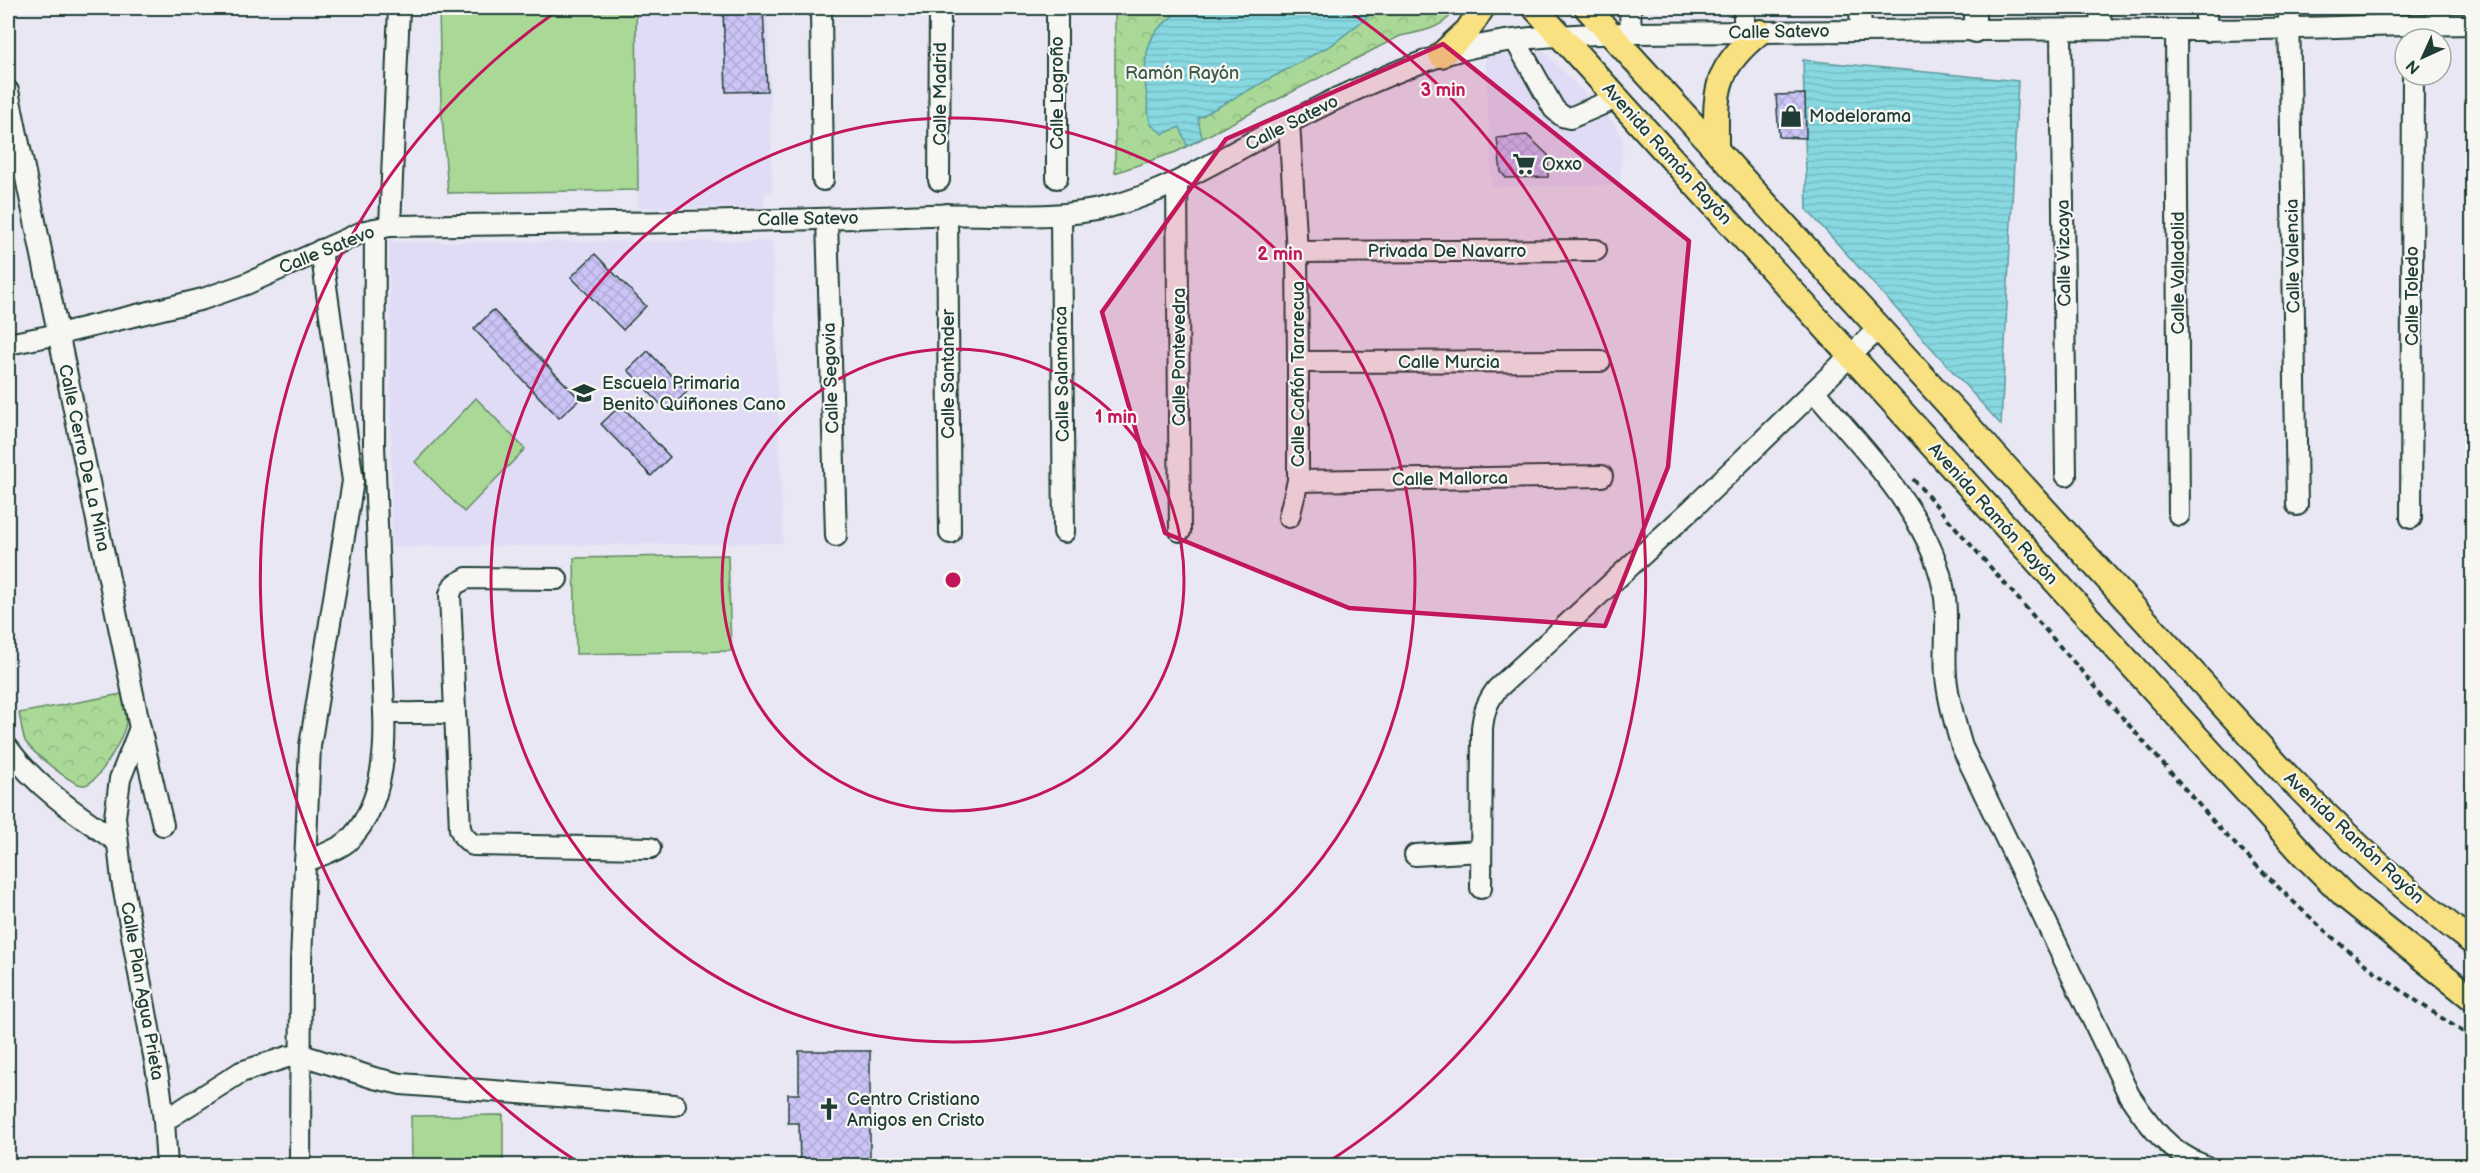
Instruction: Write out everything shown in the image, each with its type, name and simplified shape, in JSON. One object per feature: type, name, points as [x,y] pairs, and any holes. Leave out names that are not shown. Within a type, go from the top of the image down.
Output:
[{"type":"main road","points":[[1441,55],[1468,30],[1482,8]]},
{"type":"main road","name":"Avenida Ramón Rayón","points":[[1535,8],[2303,854],[2346,897],[2472,998]]},
{"type":"main road","name":"Avenida Ramón Rayón","points":[[1587,8],[1621,33],[1716,149],[2290,779],[2379,866],[2435,915],[2472,942]]},
{"type":"main road","points":[[1716,149],[1716,95],[1719,82],[1733,56],[1752,32]]},
{"type":"street","points":[[305,862],[346,843],[364,819],[381,776],[385,739],[374,444],[383,227],[399,8]]},
{"type":"street","points":[[820,8],[823,180]]},
{"type":"street","name":"Calle Madrid","points":[[939,180],[940,8]]},
{"type":"street","name":"Calle Logroño","points":[[1057,8],[1057,178]]},
{"type":"street","points":[[1621,33],[1630,8]]},
{"type":"street","points":[[1744,8],[1752,32]]},
{"type":"street","points":[[1860,8],[1860,31]]},
{"type":"street","points":[[1975,8],[1975,32]]},
{"type":"street","points":[[2100,8],[2101,29]]},
{"type":"street","points":[[2206,8],[2206,31]]},
{"type":"street","name":"Calle Satevo","points":[[8,344],[162,311],[246,284],[321,250],[383,227],[827,219],[947,214],[1061,217],[1108,207],[1177,182],[1289,122],[1372,83],[1441,55],[1515,40],[1560,35],[1621,33],[1975,32],[2101,29],[2176,32],[2206,31],[2289,17],[2393,29]]},
{"type":"street","name":"Calle Valencia","points":[[2289,17],[2297,505]]},
{"type":"street","name":"Calle Satevo","points":[[2450,27],[2472,24]]},
{"type":"street","name":"Calle Vizcaya","points":[[2061,31],[2066,475]]},
{"type":"street","name":"Calle Valladolid","points":[[2176,32],[2179,516]]},
{"type":"street","points":[[1515,40],[1554,109],[1562,116],[1570,118],[1617,98]]},
{"type":"street","name":"Calle Toledo","points":[[2411,518],[2414,87]]},
{"type":"street","name":"Calle Cerro De La Mina","points":[[8,91],[140,728],[163,825]]},
{"type":"street","name":"Calle Cañón Tararecua","points":[[1289,122],[1297,252],[1298,362],[1298,481],[1289,517]]},
{"type":"street","name":"Calle Pontevedra","points":[[1177,182],[1180,531]]},
{"type":"street","name":"Calle Santander","points":[[947,214],[950,533]]},
{"type":"street","name":"Calle Salamanca","points":[[1061,217],[1064,532]]},
{"type":"street","name":"Calle Segovia","points":[[827,219],[836,536]]},
{"type":"street","points":[[300,1166],[301,961],[310,746],[353,481],[321,250]]},
{"type":"street","name":"Privada De Navarro","points":[[1297,252],[1596,250]]},
{"type":"street","points":[[1482,888],[1482,728],[1484,709],[1489,699],[1497,689],[1701,501],[1879,328]]},
{"type":"street","name":"Calle Murcia","points":[[1298,362],[1600,361]]},
{"type":"street","points":[[1814,391],[1876,465],[1905,504],[1933,556],[1945,598],[1946,676],[1952,715],[1962,747],[2129,1095],[2146,1121],[2161,1138],[2174,1150],[2205,1166]]},
{"type":"street","name":"Calle Mallorca","points":[[1298,481],[1602,476]]},
{"type":"street","points":[[557,579],[467,578],[454,585],[450,594],[460,829],[464,837],[473,845],[650,848]]},
{"type":"street","points":[[384,712],[455,714]]},
{"type":"street","name":"Calle Plan Agua Prieta","points":[[140,728],[120,779],[115,817],[116,841],[165,1121],[160,1165]]},
{"type":"street","points":[[8,748],[26,770],[49,790],[116,841]]},
{"type":"street","points":[[1415,855],[1481,851]]},
{"type":"street","points":[[165,1121],[241,1072],[262,1064],[302,1055],[374,1078],[401,1084],[675,1105]]},
{"type":"path","points":[[1910,477],[1932,498],[2215,823],[2272,882],[2332,938],[2405,993],[2472,1038]]},
{"type":"highlighted area","points":[[1443,44],[1689,241],[1668,467],[1605,626],[1349,608],[1165,533],[1102,312],[1226,139]]},
{"type":"shaded area","points":[[636,8],[768,8],[772,192],[765,191],[764,208],[638,207]]},
{"type":"shaded area","points":[[1544,51],[1616,126],[1623,139],[1620,185],[1492,187],[1485,57]]},
{"type":"shaded area","name":"Escuela Primaria Benito Quiñones Cano","points":[[772,241],[783,543],[392,547],[389,242]]},
{"type":"green space","points":[[439,8],[636,8],[638,190],[448,193],[441,102]]},
{"type":"green space","name":"Ramón Rayón","points":[[1115,8],[1455,8],[1451,15],[1439,25],[1400,36],[1176,152],[1115,173]]},
{"type":"green space","points":[[476,398],[525,449],[464,512],[415,462]]},
{"type":"green space","points":[[728,555],[731,651],[576,654],[574,558]]},
{"type":"green space","points":[[122,694],[126,715],[125,728],[110,758],[90,783],[84,785],[71,780],[43,760],[25,741],[19,713]]},
{"type":"green space","points":[[503,1115],[503,1161],[412,1161],[411,1116]]},
{"type":"water","points":[[1175,8],[1387,8],[1370,15],[1333,44],[1198,118],[1202,138],[1187,146],[1180,127],[1163,134],[1150,124],[1146,90],[1145,66],[1149,44],[1156,31],[1175,14]]},
{"type":"water","points":[[1803,60],[2018,81],[2001,425],[1807,210]]},
{"type":"building","points":[[763,8],[767,91],[726,92],[723,9]]},
{"type":"building","name":"Modelorama","points":[[1805,94],[1806,138],[1779,137],[1776,95]]},
{"type":"building","name":"Oxxo","points":[[1527,135],[1548,155],[1548,177],[1506,178],[1501,172],[1497,138]]},
{"type":"building","points":[[595,254],[646,306],[623,330],[571,277]]},
{"type":"building","points":[[493,310],[580,399],[559,418],[474,329]]},
{"type":"building","points":[[648,351],[687,392],[667,411],[628,370]]},
{"type":"building","points":[[621,405],[670,457],[651,476],[601,424]]},
{"type":"building","name":"Centro Cristiano Amigos en Cristo","points":[[799,1051],[870,1051],[870,1166],[800,1166],[799,1123],[788,1123],[788,1094],[799,1094]]},
{"type":"place","name":"Modelorama","points":[[1791,116]]},
{"type":"place","name":"Oxxo","points":[[1524,164]]},
{"type":"place","name":"Escuela Primaria Benito Quiñones Cano","points":[[584,393]]},
{"type":"place","name":"Centro Cristiano Amigos en Cristo","points":[[829,1109]]}]
